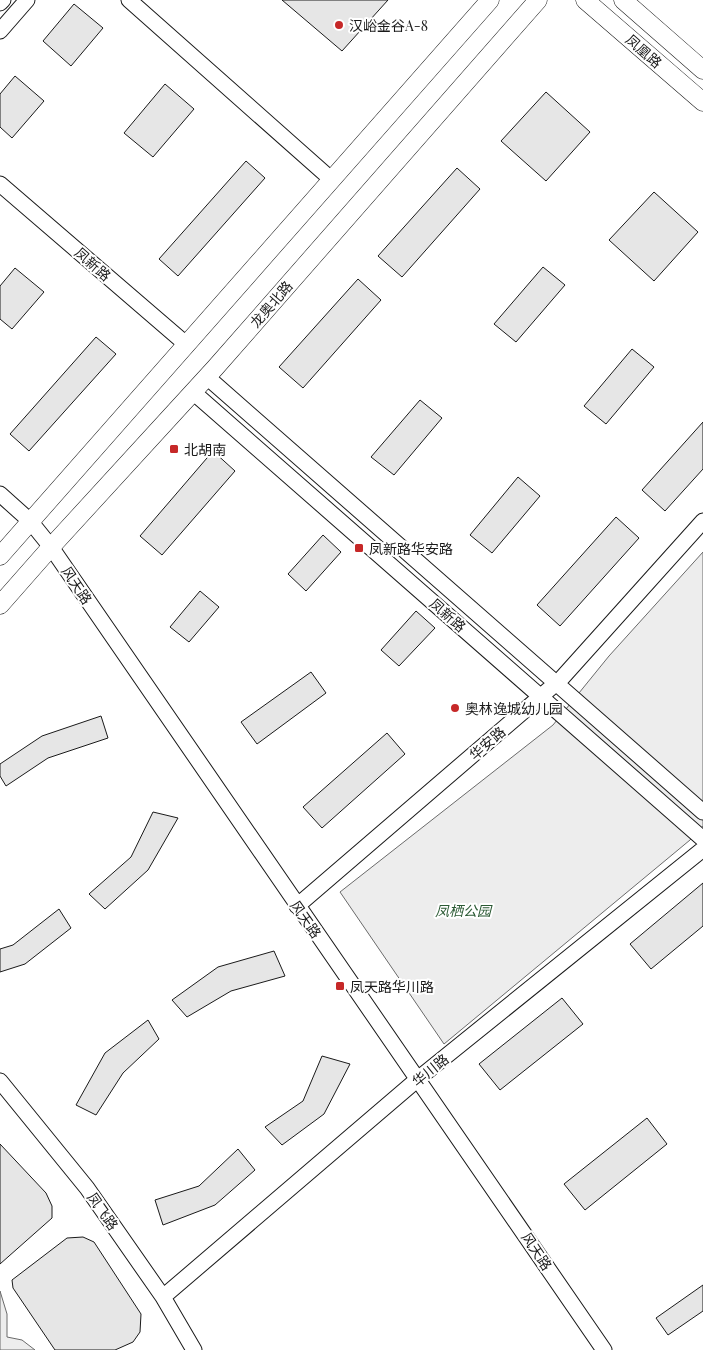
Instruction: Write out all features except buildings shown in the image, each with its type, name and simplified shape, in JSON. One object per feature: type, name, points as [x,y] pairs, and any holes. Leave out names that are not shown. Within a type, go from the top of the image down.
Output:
[{"type":"main road","points":[[0,556],[490,0]]},
{"type":"main road","name":"龙奥北路","points":[[0,605],[50,547],[193,392],[538,0]]},
{"type":"main road","name":"凤凰路","points":[[585,0],[703,102]]},
{"type":"main road","name":"凤凰路","points":[[623,0],[703,70]]},
{"type":"street","points":[[0,3],[3,0]]},
{"type":"street","points":[[0,31],[27,0]]},
{"type":"street","points":[[129,0],[332,180]]},
{"type":"street","name":"凤新路","points":[[0,184],[187,345]]},
{"type":"street","points":[[207,376],[703,812]]},
{"type":"street","name":"凤新路","points":[[193,392],[703,839]]},
{"type":"street","name":"风天路","points":[[0,494],[30,520],[50,547],[297,906],[419,1078],[604,1350]]},
{"type":"street","name":"华安路","points":[[297,906],[556,683],[703,521]]},
{"type":"street","name":"华川路","points":[[162,1297],[419,1078],[703,849]]},
{"type":"street","name":"凤飞路","points":[[0,1081],[87,1188],[162,1297],[194,1350]]},
{"type":"shaded area","name":"凤栖公园","points":[[703,552],[703,826],[690,840],[444,1044],[340,892],[553,725],[609,656]]},
{"type":"shaded area","points":[[0,1291],[7,1314],[7,1337],[22,1340],[35,1350],[0,1350]]},
{"type":"place","name":"汉峪金谷A-8","points":[[339,25]]},
{"type":"place","name":"北胡南","points":[[174,449]]},
{"type":"place","name":"凤新路华安路","points":[[359,548]]},
{"type":"place","name":"奥林逸城幼儿园","points":[[455,708]]},
{"type":"place","name":"凤天路华川路","points":[[340,986]]}]
